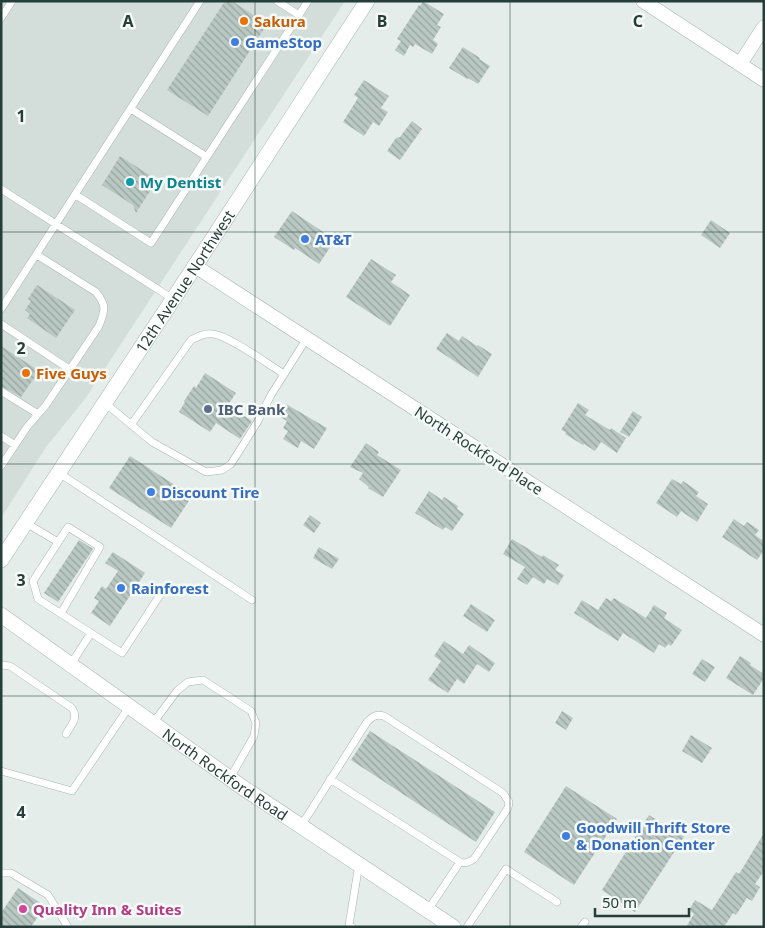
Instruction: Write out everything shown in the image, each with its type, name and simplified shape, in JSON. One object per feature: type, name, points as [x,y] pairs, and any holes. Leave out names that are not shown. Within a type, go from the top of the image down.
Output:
[{"type":"main road","name":"12th Avenue Northwest","points":[[1,560],[367,1]]},
{"type":"main road","name":"North Rockford Road","points":[[1,615],[230,778],[453,927]]},
{"type":"street","points":[[643,1],[764,80]]},
{"type":"street","points":[[740,64],[764,27]]},
{"type":"street","name":"North Rockford Place","points":[[195,266],[764,635]]},
{"type":"lane","points":[[1,18],[12,1]]},
{"type":"lane","points":[[1,309],[200,1]]},
{"type":"lane","points":[[277,1],[299,15]]},
{"type":"lane","points":[[76,195],[151,242],[308,1]]},
{"type":"lane","points":[[131,109],[206,157]]},
{"type":"lane","points":[[1,189],[173,299]]},
{"type":"lane","points":[[1,466],[46,405],[99,326],[105,312],[103,301],[96,292],[37,255]]},
{"type":"lane","points":[[1,324],[70,369]]},
{"type":"lane","points":[[131,425],[191,340],[203,334],[215,334],[230,341],[284,374]]},
{"type":"lane","points":[[105,403],[152,442],[206,472],[222,470],[231,464],[307,338]]},
{"type":"lane","points":[[1,391],[38,414]]},
{"type":"lane","points":[[1,436],[15,445]]},
{"type":"lane","points":[[59,473],[252,600]]},
{"type":"lane","points":[[26,523],[58,542]]},
{"type":"lane","points":[[61,613],[100,547],[68,527],[33,581],[38,599],[122,653],[164,589]]},
{"type":"lane","points":[[70,665],[91,633]]},
{"type":"lane","points":[[1,665],[10,666],[72,708],[76,713],[75,718],[66,734]]},
{"type":"lane","points":[[153,724],[177,690],[188,682],[203,680],[251,711],[256,723],[254,736],[230,778]]},
{"type":"lane","points":[[1,771],[72,791],[129,706]]},
{"type":"lane","points":[[301,826],[330,778],[367,722],[372,716],[378,714],[392,721],[503,793],[509,802],[508,808],[474,859],[464,863],[330,778]]},
{"type":"lane","points":[[428,910],[460,862]]},
{"type":"lane","points":[[350,926],[358,864]]},
{"type":"lane","points":[[467,927],[506,868],[557,902]]},
{"type":"lane","points":[[1,873],[11,873],[48,895],[68,927]]},
{"type":"shaded area","points":[[1,1],[345,1],[85,399],[46,447],[1,518]]},
{"type":"building","points":[[225,1],[232,1],[267,24],[208,116],[167,90]]},
{"type":"building","points":[[423,1],[444,14],[437,25],[441,27],[433,40],[438,44],[432,54],[415,44],[413,47],[410,45],[404,56],[395,50],[401,41],[397,39]]},
{"type":"building","points":[[463,47],[490,66],[478,84],[449,68]]},
{"type":"building","points":[[364,80],[389,96],[381,108],[388,112],[379,126],[373,122],[364,136],[343,122],[358,98],[354,95]]},
{"type":"building","points":[[412,121],[422,129],[400,160],[387,151]]},
{"type":"building","name":"My Dentist","points":[[120,156],[157,180],[136,213],[133,205],[102,185]]},
{"type":"building","name":"AT&T","points":[[292,211],[335,240],[319,264],[274,237]]},
{"type":"building","points":[[711,220],[730,233],[720,248],[701,235]]},
{"type":"building","points":[[371,259],[396,275],[391,282],[410,295],[390,326],[346,297]]},
{"type":"building","points":[[37,285],[75,310],[56,338],[27,318],[30,314],[25,310],[31,301],[28,299]]},
{"type":"building","points":[[447,333],[459,341],[462,336],[492,354],[478,377],[436,349]]},
{"type":"building","points":[[1,346],[39,371],[21,397],[1,386]]},
{"type":"building","name":"IBC Bank","points":[[205,373],[236,393],[228,405],[252,421],[240,439],[216,423],[210,432],[179,412],[194,386],[196,388]]},
{"type":"building","points":[[578,403],[589,410],[585,415],[626,438],[617,453],[601,442],[595,451],[561,430]]},
{"type":"building","points":[[286,404],[327,428],[314,449],[301,441],[298,448],[283,439],[288,431],[283,428],[287,421],[279,416]]},
{"type":"building","points":[[633,411],[642,417],[629,437],[620,432]]},
{"type":"building","points":[[366,443],[379,452],[377,455],[401,470],[383,497],[368,488],[359,479],[363,473],[350,467]]},
{"type":"building","name":"Discount Tire","points":[[130,456],[192,496],[171,528],[109,488]]},
{"type":"building","points":[[672,479],[681,484],[683,481],[699,492],[696,496],[708,504],[697,522],[681,511],[677,517],[656,503]]},
{"type":"building","points":[[429,491],[442,500],[444,497],[458,506],[457,509],[464,514],[452,531],[445,527],[443,530],[415,513]]},
{"type":"building","points":[[310,515],[321,523],[314,533],[303,525]]},
{"type":"building","points":[[734,519],[744,526],[747,522],[759,530],[755,535],[764,541],[764,550],[757,560],[722,537]]},
{"type":"building","points":[[512,539],[559,565],[555,570],[564,575],[558,585],[547,579],[544,584],[533,577],[527,585],[517,579],[525,567],[503,554]]},
{"type":"building","points":[[79,540],[93,549],[58,602],[44,593]]},
{"type":"building","points":[[319,547],[339,559],[332,569],[313,558]]},
{"type":"building","name":"Rainforest","points":[[113,552],[145,573],[110,626],[91,613],[99,601],[94,598],[102,586],[106,589],[118,571],[105,563]]},
{"type":"building","points":[[606,598],[611,601],[614,598],[646,618],[654,605],[667,613],[664,618],[682,630],[671,646],[668,644],[665,648],[659,644],[654,653],[623,633],[618,641],[574,613],[582,600],[598,610]]},
{"type":"building","points":[[471,604],[495,620],[487,632],[463,616]]},
{"type":"building","points":[[444,641],[463,654],[469,645],[495,663],[489,672],[477,664],[464,684],[457,679],[448,693],[428,680],[441,661],[434,656]]},
{"type":"building","points":[[740,656],[764,674],[764,678],[753,695],[726,678]]},
{"type":"building","points":[[702,659],[715,667],[705,682],[692,674]]},
{"type":"building","points":[[562,711],[573,718],[566,730],[555,723]]},
{"type":"building","points":[[370,731],[495,812],[476,842],[351,760]]},
{"type":"building","points":[[691,735],[712,748],[702,763],[682,751]]},
{"type":"building","points":[[566,786],[617,819],[574,885],[524,852]]},
{"type":"building","points":[[649,815],[684,837],[635,912],[602,890]]},
{"type":"building","points":[[764,833],[764,871],[755,884],[760,887],[752,901],[747,898],[736,915],[733,913],[724,927],[686,927],[694,914],[689,910],[695,900],[712,910],[736,872],[739,874]]},
{"type":"building","name":"Quality Inn & Suites","points":[[18,888],[45,906],[31,927],[1,927],[1,913]]},
{"type":"place","name":"Sakura","points":[[244,21]]},
{"type":"place","name":"GameStop","points":[[235,42]]},
{"type":"place","name":"My Dentist","points":[[130,182]]},
{"type":"place","name":"AT&T","points":[[305,239]]},
{"type":"place","name":"Five Guys","points":[[26,373]]},
{"type":"place","name":"IBC Bank","points":[[208,409]]},
{"type":"place","name":"Discount Tire","points":[[151,492]]},
{"type":"place","name":"Rainforest","points":[[121,588]]},
{"type":"place","name":"Goodwill Thrift Store & Donation Center","points":[[566,836]]},
{"type":"place","name":"Quality Inn & Suites","points":[[23,909]]}]
